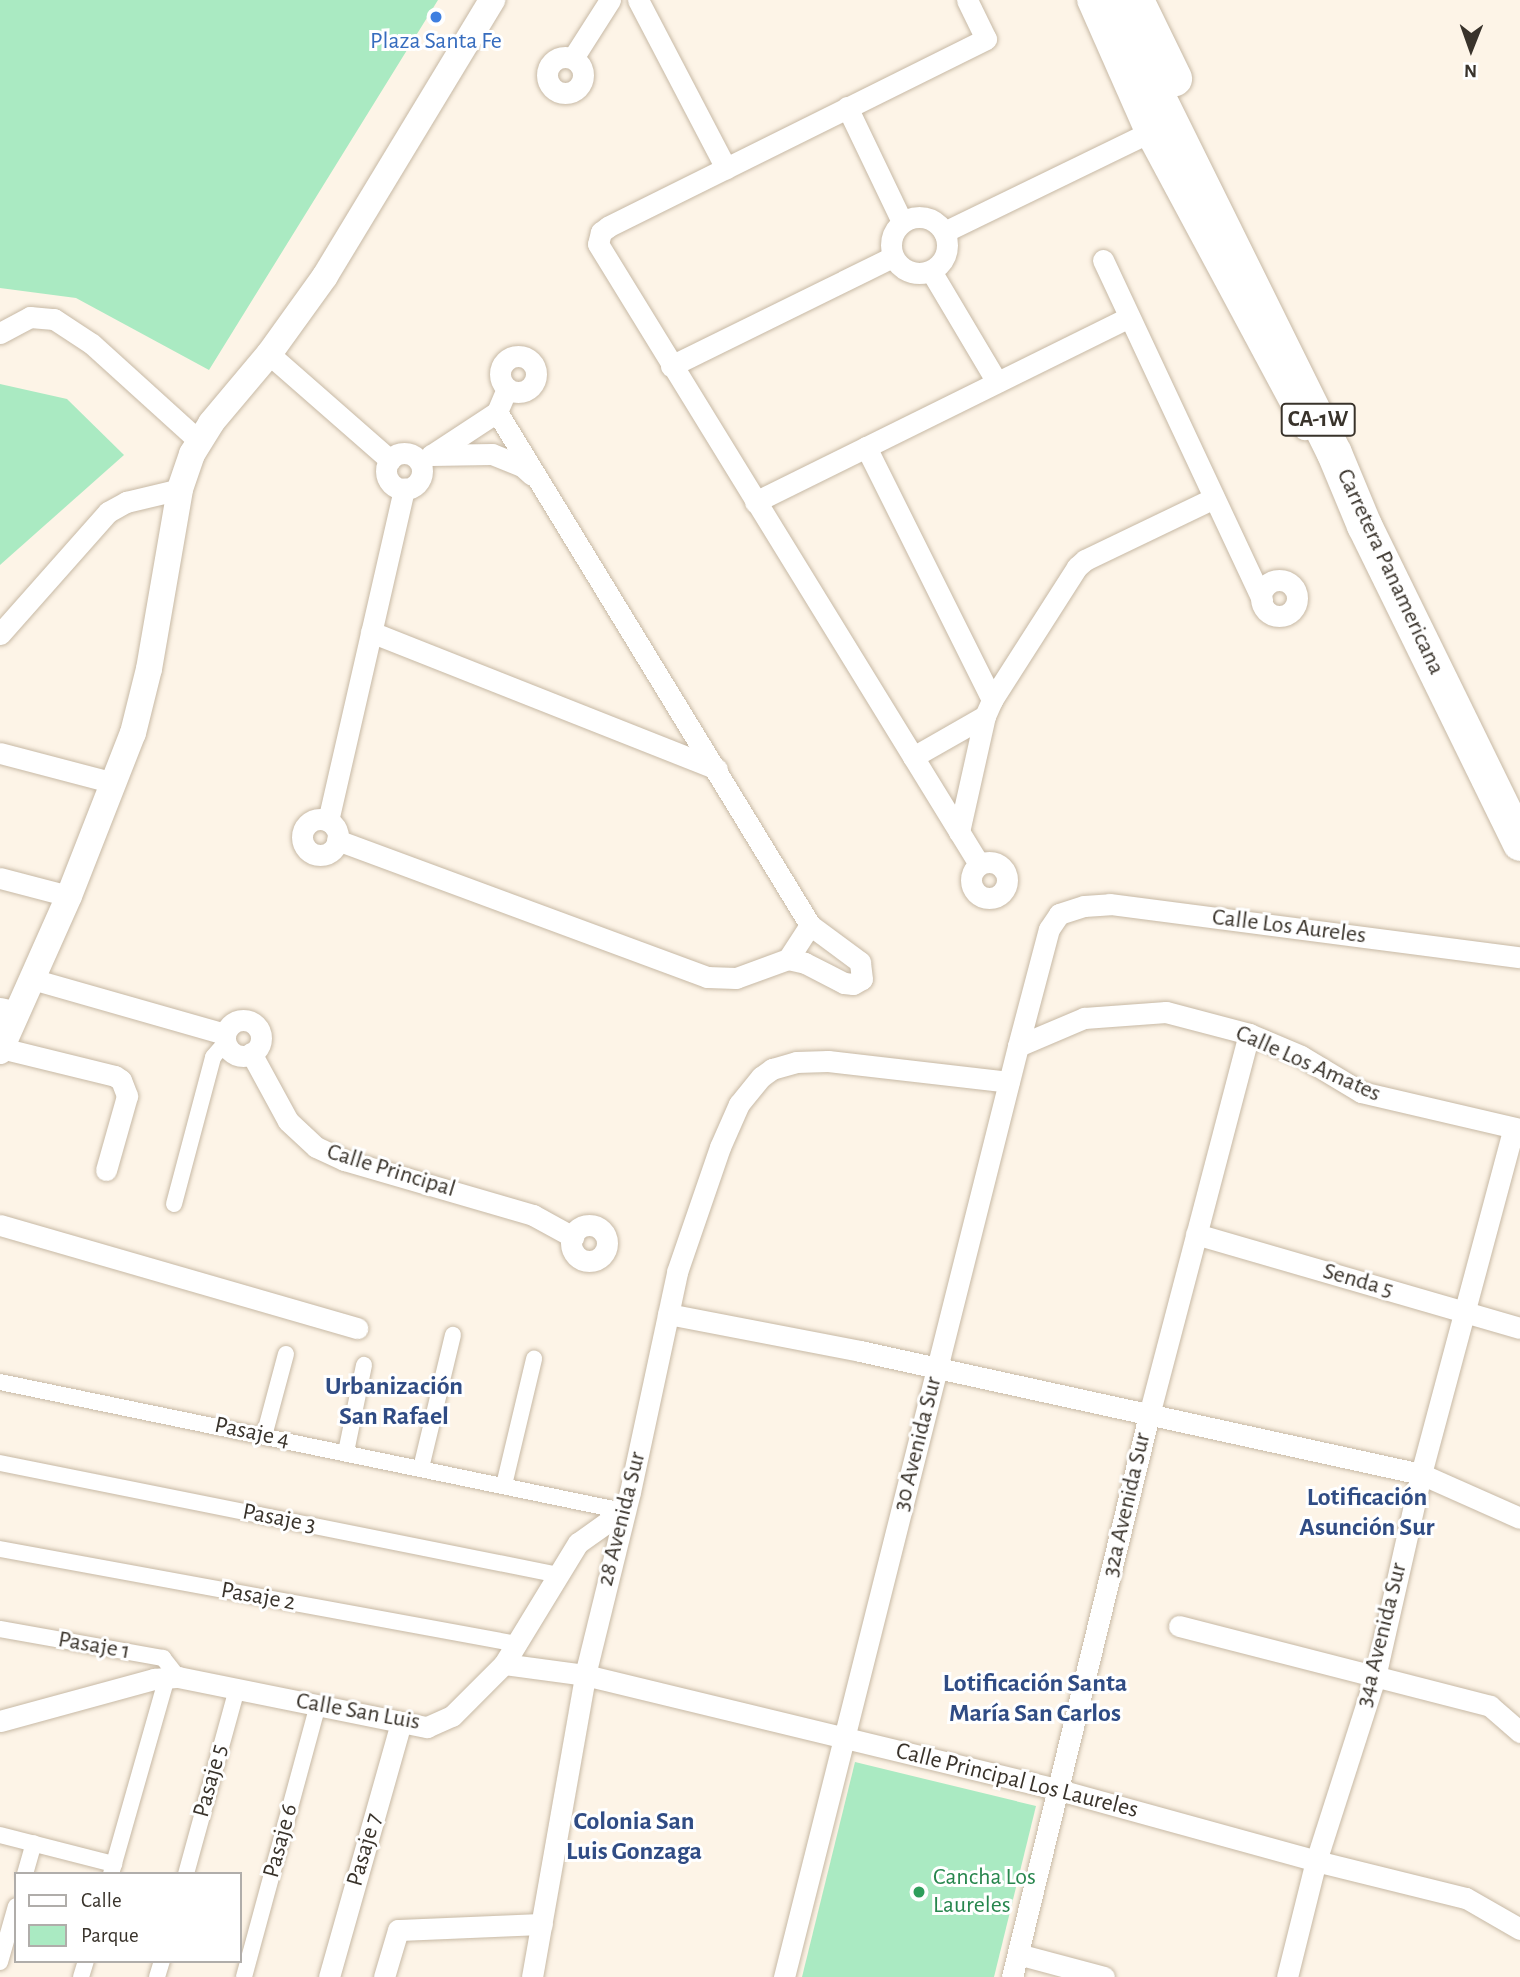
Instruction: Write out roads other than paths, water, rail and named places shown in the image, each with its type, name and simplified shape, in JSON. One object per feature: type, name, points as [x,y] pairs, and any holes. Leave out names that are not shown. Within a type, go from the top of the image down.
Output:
[{"type":"highway","name":"Carretera Panamericana","points":[[1110,0],[1334,453],[1364,525],[1520,843]]},
{"type":"highway","name":"Carretera Panamericana","points":[[1136,0],[1520,793]]},
{"type":"street","points":[[106,1170],[127,1096],[121,1080],[1,1050],[9,1010],[32,979],[69,896],[137,720],[149,669],[180,489],[199,441],[269,354],[325,276],[492,0]]},
{"type":"street","points":[[573,58],[610,0]]},
{"type":"street","points":[[638,0],[726,168]]},
{"type":"street","points":[[967,0],[986,38],[608,227],[598,238],[600,251],[979,864]]},
{"type":"street","points":[[1087,0],[1146,134],[1314,449],[1364,525]]},
{"type":"street","points":[[847,107],[902,222]]},
{"type":"street","points":[[943,232],[1146,134]]},
{"type":"street","points":[[917,218],[926,219],[943,232],[947,247],[945,257],[932,271],[914,273],[898,265],[893,257],[891,240],[902,222],[917,218]]},
{"type":"street","points":[[671,366],[893,257]]},
{"type":"street","points":[[1103,260],[1262,600]]},
{"type":"street","points":[[932,271],[998,382]]},
{"type":"street","points":[[0,333],[30,317],[54,319],[102,352],[199,441]]},
{"type":"street","points":[[755,502],[1129,317]]},
{"type":"street","points":[[269,354],[390,460]]},
{"type":"street","points":[[328,821],[404,489],[419,480],[426,459],[497,412],[507,388]]},
{"type":"street","points":[[338,840],[707,977],[736,978],[788,959],[805,963],[844,984],[853,984],[862,979],[860,962],[810,925],[497,412]]},
{"type":"street","points":[[866,447],[989,708]]},
{"type":"street","points":[[390,460],[406,453],[426,459],[492,454],[522,466],[540,482]]},
{"type":"street","points":[[390,460],[387,476],[393,485],[404,489]]},
{"type":"street","points":[[0,634],[108,512],[126,502],[180,489]]},
{"type":"street","points":[[959,832],[989,708],[1077,567],[1085,560],[1214,498]]},
{"type":"street","points":[[371,632],[717,769]]},
{"type":"street","points":[[912,757],[989,708]]},
{"type":"street","points":[[0,753],[114,783]]},
{"type":"street","points":[[328,821],[336,829],[338,840],[331,851],[320,855],[309,851],[303,842],[303,831],[311,822],[328,821]]},
{"type":"street","points":[[0,878],[69,896]]},
{"type":"street","name":"Calle Los Aureles","points":[[1059,914],[1084,906],[1111,904],[1520,957]]},
{"type":"street","name":"30 Avenida Sur","points":[[784,1977],[1018,1046],[1049,929],[1059,914]]},
{"type":"street","points":[[788,959],[810,925]]},
{"type":"street","points":[[32,979],[225,1038],[237,1055],[251,1053],[258,1047],[260,1036],[250,1021],[233,1023],[225,1038],[213,1057],[174,1204]]},
{"type":"street","name":"Calle Los Amates","points":[[1018,1046],[1073,1020],[1147,1012],[1201,1019],[1249,1034],[1301,1056],[1361,1092],[1517,1128]]},
{"type":"street","name":"32a Avenida Sur","points":[[1012,1977],[1149,1415],[1249,1034]]},
{"type":"street","name":"Calle Principal","points":[[251,1053],[288,1121],[301,1135],[326,1153],[526,1212],[573,1237]]},
{"type":"street","name":"28 Avenida Sur","points":[[532,1977],[584,1675],[623,1511],[630,1492],[677,1272],[720,1147],[739,1104],[761,1077],[772,1069],[796,1062],[828,1061],[1009,1082]]},
{"type":"street","name":"34a Avenida Sur","points":[[1287,1977],[1316,1861],[1375,1677],[1421,1474],[1517,1128]]},
{"type":"street","points":[[0,1225],[357,1328]]},
{"type":"street","name":"Senda 5","points":[[1196,1234],[1520,1328]]},
{"type":"street","points":[[668,1314],[937,1368],[1421,1474],[1520,1518]]},
{"type":"street","points":[[421,1468],[453,1335]]},
{"type":"street","points":[[264,1436],[286,1354]]},
{"type":"street","points":[[504,1485],[534,1359]]},
{"type":"street","points":[[346,1452],[364,1365]]},
{"type":"street","name":"Pasaje 4","points":[[0,1382],[623,1511]]},
{"type":"street","name":"Pasaje 3","points":[[0,1463],[559,1575]]},
{"type":"street","name":"Calle San Luis","points":[[0,1721],[172,1678],[427,1727],[452,1716],[504,1664],[578,1542],[623,1511]]},
{"type":"street","name":"Pasaje 2","points":[[0,1549],[517,1644]]},
{"type":"street","points":[[1179,1626],[1490,1706],[1520,1732]]},
{"type":"street","name":"Pasaje 1","points":[[0,1629],[163,1658],[172,1678]]},
{"type":"street","name":"Calle Principal Los Laureles","points":[[504,1664],[584,1675],[1059,1790],[1316,1861],[1466,1898],[1520,1929]]},
{"type":"street","points":[[0,1835],[34,1843],[112,1869],[172,1678]]},
{"type":"street","name":"Pasaje 5","points":[[187,1872],[237,1689]]},
{"type":"street","name":"Pasaje 6","points":[[244,1977],[318,1705]]},
{"type":"street","name":"Pasaje 7","points":[[329,1977],[401,1722]]},
{"type":"street","points":[[26,1872],[34,1843]]},
{"type":"street","points":[[0,1962],[14,1913]]},
{"type":"street","points":[[384,1977],[398,1930],[542,1924]]},
{"type":"street","points":[[1018,1955],[1104,1977]]},
{"type":"place","name":"Plaza Santa Fe","points":[[436,17]]},
{"type":"place","name":"Cancha Los Laureles","points":[[919,1892]]},
{"type":"district","name":"Urbanización San Rafael","points":[[394,1402]]},
{"type":"district","name":"Lotificación Asunción Sur","points":[[1367,1513]]},
{"type":"district","name":"Lotificación Santa María San Carlos","points":[[1035,1699]]},
{"type":"district","name":"Colonia San Luis Gonzaga","points":[[634,1837]]}]
